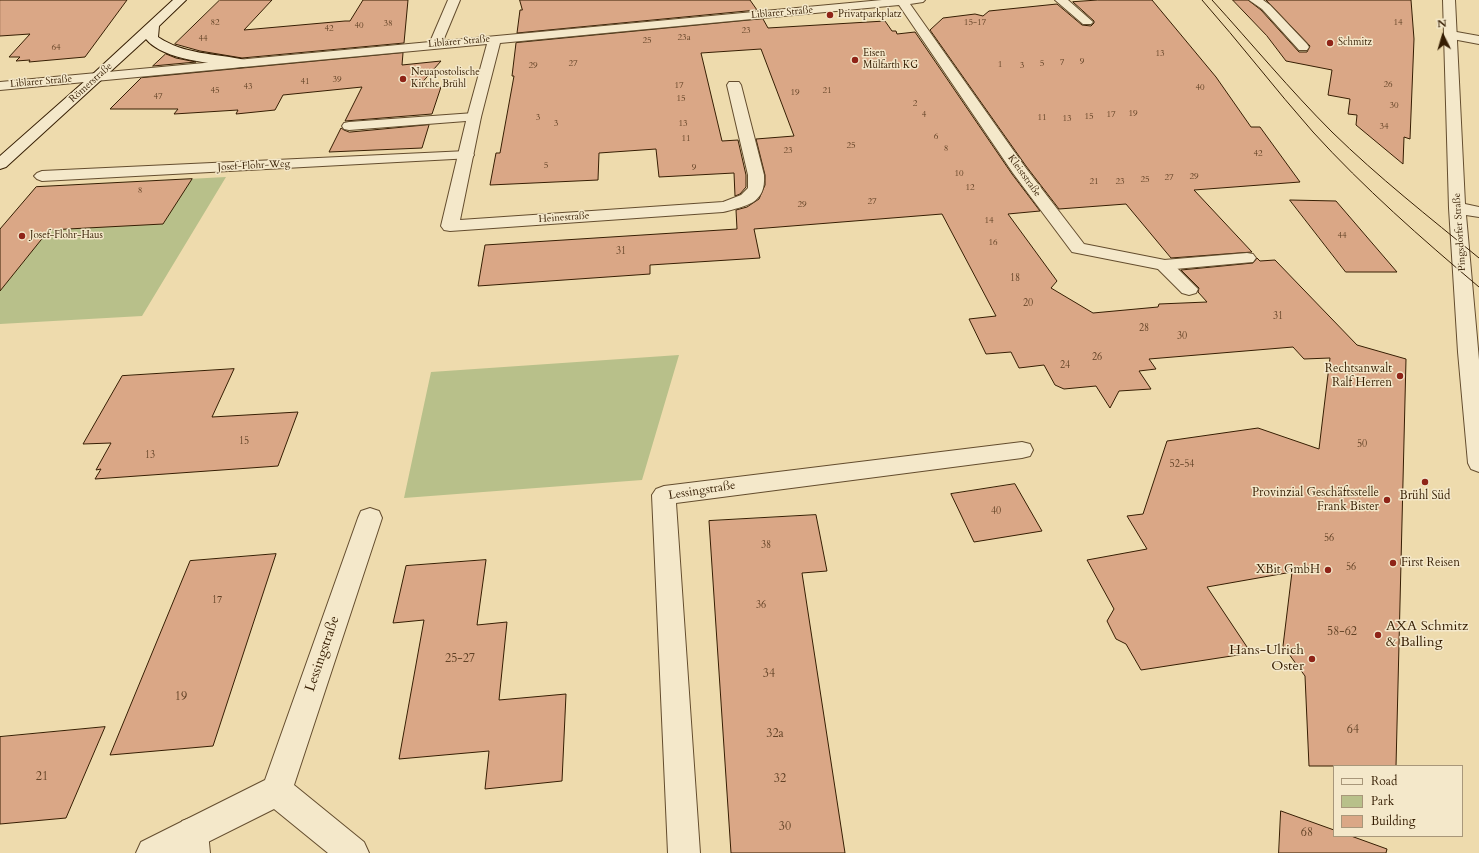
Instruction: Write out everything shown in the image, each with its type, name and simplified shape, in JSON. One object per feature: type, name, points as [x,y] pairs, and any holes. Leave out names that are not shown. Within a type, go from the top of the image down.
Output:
[{"type":"street","name":"Römerstraße","points":[[0,164],[99,76],[180,0]]},
{"type":"street","points":[[435,44],[454,0]]},
{"type":"street","name":"Liblarer Straße","points":[[0,86],[893,1],[919,0]]},
{"type":"street","name":"Pingsdorfer Straße","points":[[1449,0],[1452,36],[1457,208],[1468,352],[1479,464]]},
{"type":"street","name":"Kleiststraße","points":[[893,1],[1078,248],[1164,265]]},
{"type":"street","points":[[153,25],[152,38],[168,49],[203,58],[240,63]]},
{"type":"street","name":"Heinestraße","points":[[494,40],[474,118],[450,226],[723,207],[741,202],[752,195],[757,187],[756,175],[734,85]]},
{"type":"street","points":[[1457,208],[1479,212]]},
{"type":"street","points":[[1164,265],[1189,288]]},
{"type":"street","name":"Lessingstraße","points":[[684,853],[664,495],[1022,450]]},
{"type":"street","name":"Lessingstraße","points":[[277,791],[370,518]]},
{"type":"street","points":[[152,853],[194,843],[277,791],[353,853]]},
{"type":"lane","points":[[1061,0],[1087,22]]},
{"type":"lane","points":[[1255,0],[1266,8],[1303,47]]},
{"type":"lane","points":[[1452,36],[1479,40]]},
{"type":"lane","points":[[349,126],[474,118]]},
{"type":"lane","name":"Josef-Flohr-Weg","points":[[42,176],[467,155]]},
{"type":"lane","points":[[1164,265],[1248,258]]},
{"type":"green space","points":[[226,177],[142,316],[0,324],[0,229],[36,187]]},
{"type":"green space","points":[[679,355],[642,480],[404,498],[431,372]]},
{"type":"building","points":[[0,0],[127,0],[85,57],[29,62],[30,60],[16,61],[20,57],[9,57],[30,34],[0,36]]},
{"type":"building","points":[[220,0],[272,0],[244,30],[350,21],[363,0],[408,0],[404,43],[242,58],[200,51],[175,44]]},
{"type":"building","points":[[520,0],[750,0],[757,10],[517,33],[520,10],[522,10]]},
{"type":"building","points":[[1098,0],[1152,0],[1216,77],[1251,127],[1260,127],[1300,182],[1194,190],[1252,252],[1171,258],[1126,204],[1059,209],[1026,166],[930,30],[943,18],[975,14],[983,16],[989,11],[1057,4],[1082,25],[1091,26],[1094,21],[1073,2]]},
{"type":"building","points":[[1233,0],[1248,0],[1261,10],[1299,52],[1307,52],[1310,46],[1266,0],[1411,0],[1414,39],[1410,139],[1404,137],[1403,164],[1356,125],[1357,115],[1348,114],[1350,99],[1328,95],[1332,70],[1286,61],[1267,36]]},
{"type":"building","points":[[763,19],[768,28],[885,21],[892,31],[896,31],[897,34],[915,32],[1012,174],[1040,211],[1008,214],[1057,281],[1051,288],[1093,313],[1158,307],[1159,304],[1207,302],[1198,292],[1199,288],[1181,270],[1253,263],[1257,258],[1260,261],[1275,260],[1357,345],[1406,359],[1396,765],[1309,766],[1305,676],[1283,646],[1292,572],[1207,587],[1251,653],[1141,670],[1126,644],[1116,639],[1107,621],[1114,609],[1087,560],[1147,549],[1127,516],[1143,514],[1167,441],[1258,428],[1319,449],[1330,358],[1304,359],[1293,347],[1149,359],[1156,369],[1139,371],[1151,389],[1119,391],[1110,408],[1096,386],[1064,389],[1055,385],[1044,365],[1019,368],[1011,352],[986,354],[969,319],[996,316],[942,214],[754,229],[760,258],[650,265],[650,274],[478,286],[485,245],[737,229],[736,210],[747,207],[759,199],[765,185],[765,175],[756,139],[794,136],[761,49],[701,53],[722,141],[738,140],[746,175],[746,187],[740,194],[735,196],[734,173],[659,177],[656,149],[599,153],[598,180],[490,185],[496,153],[500,153],[514,76],[512,76],[516,43]]},
{"type":"building","points":[[403,53],[402,65],[441,61],[419,86],[441,87],[432,114],[345,121],[362,87],[283,95],[275,110],[236,114],[238,110],[174,114],[178,109],[110,109],[141,78]]},
{"type":"building","points":[[166,54],[176,58],[196,62],[153,66]]},
{"type":"building","points":[[429,125],[422,148],[329,152],[341,128],[349,132]]},
{"type":"building","points":[[192,179],[163,224],[49,230],[0,291],[0,229],[36,187]]},
{"type":"building","points":[[1290,200],[1336,201],[1397,272],[1346,272]]},
{"type":"building","points":[[234,369],[212,417],[298,412],[278,466],[95,479],[101,469],[96,470],[111,443],[83,444],[122,376]]},
{"type":"building","points":[[1015,484],[1042,531],[974,542],[951,494]]},
{"type":"building","points":[[816,515],[827,571],[802,573],[845,853],[731,853],[709,521]]},
{"type":"building","points":[[276,554],[213,746],[110,755],[190,561]]},
{"type":"building","points":[[486,560],[477,625],[507,622],[499,700],[566,694],[562,781],[485,789],[489,751],[399,759],[424,620],[393,623],[406,566]]},
{"type":"building","points":[[105,727],[66,818],[0,824],[0,737]]},
{"type":"building","points":[[1281,811],[1333,830],[1333,837],[1354,837],[1387,849],[1386,853],[1279,853]]},
{"type":"tram line","points":[[1202,0],[1332,153],[1393,212],[1479,287]]},
{"type":"tram line","points":[[1212,0],[1316,116],[1349,149],[1479,258]]},
{"type":"place","name":"Privatparkplatz","points":[[830,15]]},
{"type":"place","name":"Schmitz","points":[[1330,43]]},
{"type":"place","name":"Eisen Mülfarth KG","points":[[855,60]]},
{"type":"place","name":"Neuapostolische Kirche Brühl","points":[[403,79]]},
{"type":"place","name":"Josef-Flohr-Haus","points":[[22,236]]},
{"type":"place","name":"Rechtsanwalt Ralf Herren","points":[[1400,376]]},
{"type":"place","name":"Brühl Süd","points":[[1425,482]]},
{"type":"place","name":"Provinzial Geschäftsstelle Frank Bister","points":[[1387,500]]},
{"type":"place","name":"First Reisen","points":[[1393,563]]},
{"type":"place","name":"XBit GmbH","points":[[1328,570]]},
{"type":"place","name":"AXA Schmitz & Balling","points":[[1378,635]]},
{"type":"place","name":"Hans-Ulrich Oster","points":[[1312,659]]}]
